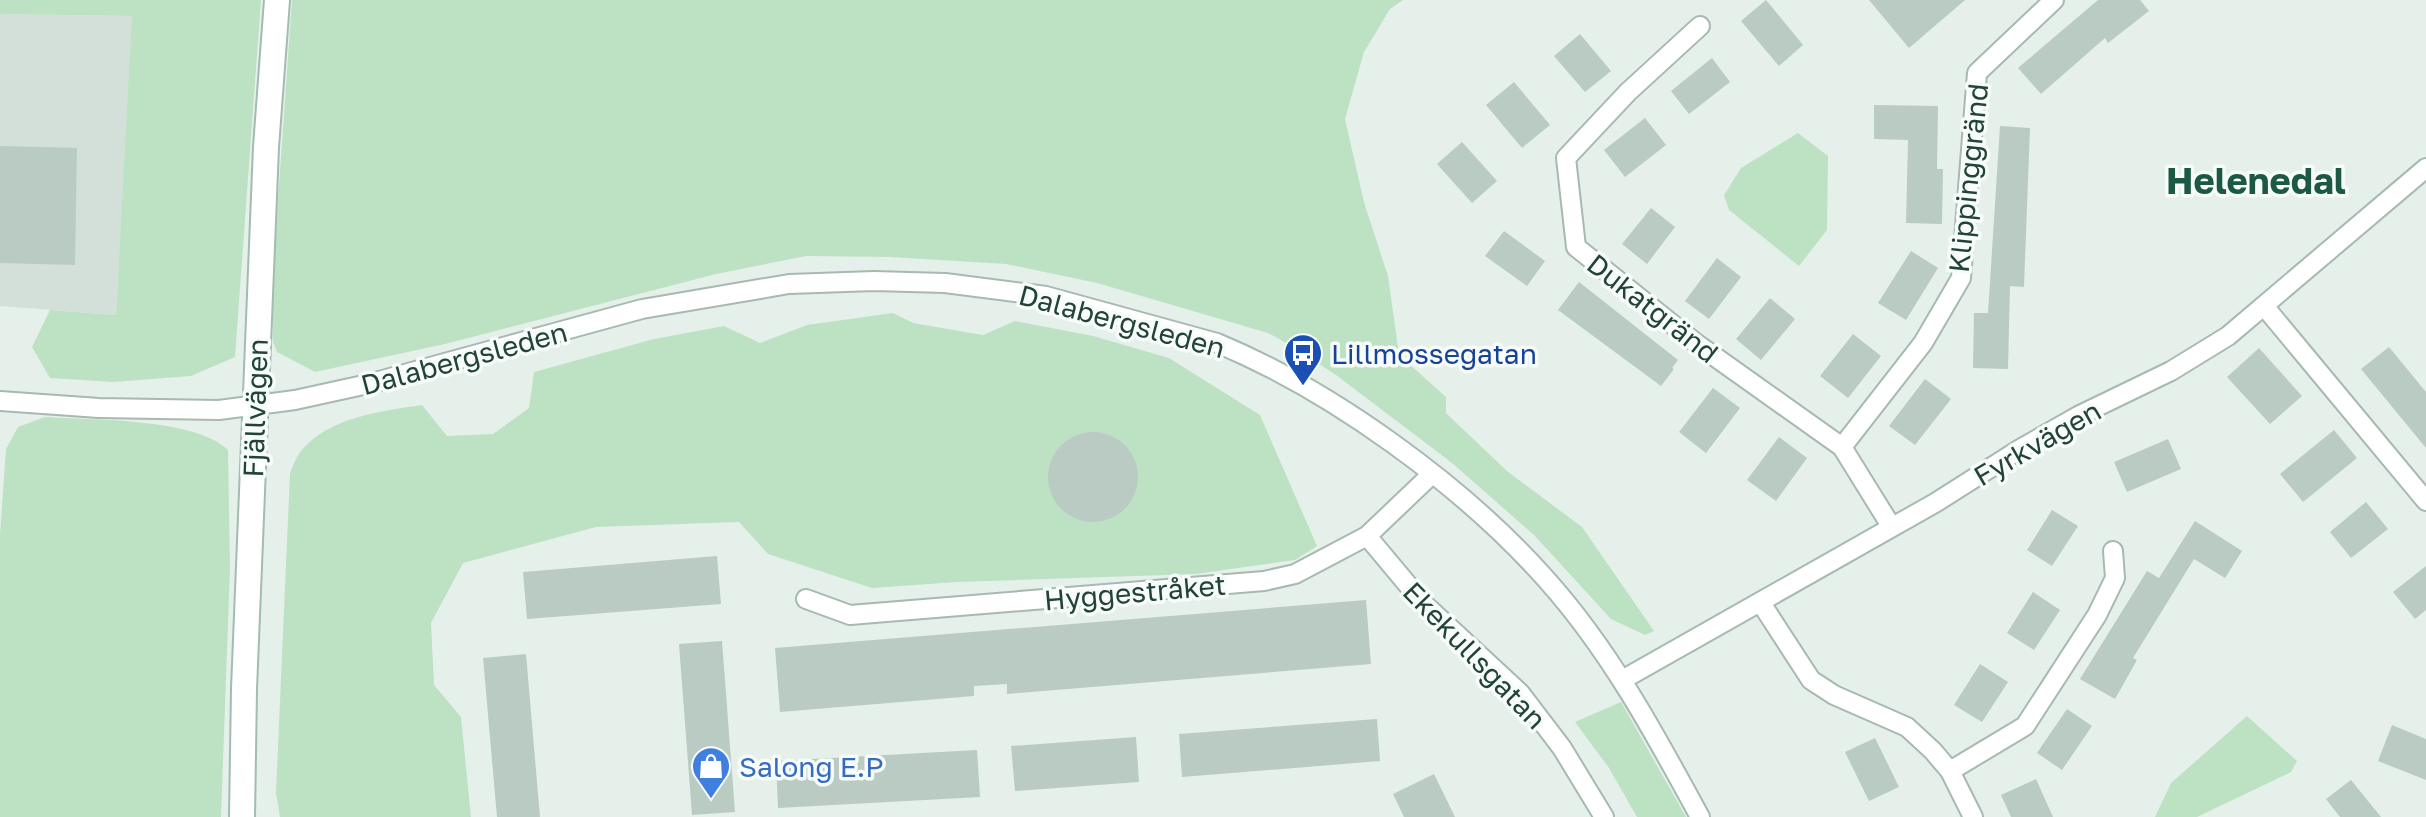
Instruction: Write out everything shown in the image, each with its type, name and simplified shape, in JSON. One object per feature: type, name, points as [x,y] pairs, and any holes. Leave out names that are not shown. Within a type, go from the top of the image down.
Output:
[{"type":"street","name":"Fjällvägen","points":[[242,817],[243,703],[266,147],[277,0]]},
{"type":"street","name":"Klippinggränd","points":[[1842,447],[1923,343],[1961,278],[1977,73],[2054,0]]},
{"type":"street","name":"Dukatgränd","points":[[1700,26],[1628,92],[1566,158],[1576,247],[1697,344],[1842,447],[1891,526]]},
{"type":"street","name":"Fyrkvägen","points":[[1622,680],[1935,503],[2078,416],[2171,371],[2228,336],[2426,168]]},
{"type":"street","name":"Dalabergsleden","points":[[0,401],[219,410],[257,406],[317,397],[642,309],[789,284],[874,281],[945,283],[1046,296],[1217,343],[1268,367],[1333,404],[1432,474],[1546,578],[1622,680],[1700,817]]},
{"type":"street","points":[[2264,306],[2426,501]]},
{"type":"street","name":"Hyggestråket","points":[[806,599],[850,615],[1228,585],[1295,574],[1367,536],[1432,474]]},
{"type":"street","name":"Ekekullsgatan","points":[[1367,536],[1423,603],[1520,693],[1562,748],[1604,817]]},
{"type":"street","points":[[1950,771],[2025,726],[2097,615],[2115,578],[2113,551]]},
{"type":"street","points":[[1761,603],[1811,680],[1834,695],[1907,727],[1950,771],[1973,817]]},
{"type":"shaded area","points":[[0,14],[133,16],[116,315],[0,306]]},
{"type":"green space","points":[[0,0],[261,0],[235,357],[191,376],[113,382],[50,378],[32,347],[50,310],[116,315],[132,16],[0,14]]},
{"type":"green space","points":[[292,0],[1403,0],[1390,9],[1364,52],[1345,119],[1364,202],[1388,276],[1399,355],[1446,397],[1446,413],[1507,471],[1582,527],[1654,631],[1645,635],[1611,619],[1534,535],[1452,463],[1336,375],[1295,348],[1268,333],[1097,283],[1006,264],[806,256],[716,274],[445,344],[315,372],[277,352],[273,342],[273,271]]},
{"type":"green space","points":[[1798,133],[1828,156],[1827,230],[1799,266],[1729,210],[1724,195],[1741,168]]},
{"type":"green space","points":[[893,313],[913,323],[983,335],[1015,321],[1093,336],[1169,358],[1260,415],[1317,546],[1295,560],[1196,574],[872,588],[768,554],[739,522],[596,527],[463,563],[431,623],[434,685],[461,717],[471,817],[280,817],[276,793],[290,473],[299,453],[313,440],[341,423],[422,405],[447,436],[493,434],[529,408],[534,372],[654,339],[724,326],[760,343],[807,325]]},
{"type":"green space","points":[[45,417],[168,426],[213,440],[228,450],[230,568],[221,817],[0,817],[0,535],[6,449],[18,427]]},
{"type":"green space","points":[[1621,702],[1686,817],[1637,817],[1609,768],[1575,722]]},
{"type":"green space","points":[[2247,716],[2297,761],[2291,772],[2197,817],[2155,817],[2171,783]]},
{"type":"building","points":[[1766,0],[1803,45],[1779,66],[1741,21]]},
{"type":"building","points":[[1869,0],[1965,0],[1909,48]]},
{"type":"building","points":[[2098,0],[2140,0],[2149,11],[2108,43],[2105,38],[2041,94],[2018,68]]},
{"type":"building","points":[[1580,34],[1611,71],[1585,92],[1554,56]]},
{"type":"building","points":[[1712,58],[1730,82],[1689,114],[1671,91]]},
{"type":"building","points":[[1514,82],[1550,125],[1522,148],[1486,105]]},
{"type":"building","points":[[1874,105],[1938,106],[1937,169],[1943,169],[1942,224],[1906,223],[1908,140],[1874,139]]},
{"type":"building","points":[[1645,118],[1666,145],[1625,177],[1604,150]]},
{"type":"building","points":[[2000,126],[2030,128],[2024,287],[2010,286],[2008,369],[1973,368],[1974,313],[1988,313]]},
{"type":"building","points":[[1462,142],[1497,181],[1472,203],[1437,164]]},
{"type":"building","points":[[0,146],[77,148],[75,265],[0,263]]},
{"type":"building","points":[[1651,208],[1675,227],[1647,264],[1622,244]]},
{"type":"building","points":[[1504,231],[1545,261],[1527,286],[1485,256]]},
{"type":"building","points":[[1911,251],[1938,268],[1906,320],[1878,303]]},
{"type":"building","points":[[1717,258],[1741,277],[1709,319],[1685,301]]},
{"type":"building","points":[[1579,282],[1678,360],[1661,386],[1558,310]]},
{"type":"building","points":[[1770,298],[1795,319],[1761,360],[1736,339]]},
{"type":"building","points":[[1853,334],[1881,356],[1848,398],[1820,376]]},
{"type":"building","points":[[2389,347],[2426,392],[2426,448],[2361,369]]},
{"type":"building","points":[[2259,348],[2302,396],[2270,424],[2227,377]]},
{"type":"building","points":[[1925,379],[1951,399],[1915,445],[1889,426]]},
{"type":"building","points":[[1713,388],[1740,408],[1706,453],[1679,432]]},
{"type":"building","points":[[2334,430],[2357,458],[2303,502],[2280,474]]},
{"type":"building","points":[[1093,432],[1110,435],[1125,445],[1135,460],[1138,477],[1135,494],[1125,509],[1110,519],[1093,522],[1076,519],[1061,509],[1051,494],[1048,477],[1051,460],[1061,445],[1076,435]]},
{"type":"building","points":[[1779,437],[1807,458],[1776,501],[1747,480]]},
{"type":"building","points":[[2168,439],[2181,469],[2127,492],[2114,462]]},
{"type":"building","points":[[2366,502],[2388,529],[2351,558],[2330,532]]},
{"type":"building","points":[[2052,510],[2078,526],[2052,566],[2027,550]]},
{"type":"building","points":[[2195,521],[2242,551],[2225,578],[2194,559],[2133,658],[2137,660],[2115,699],[2080,679],[2147,571],[2159,578]]},
{"type":"building","points":[[717,556],[721,604],[527,619],[523,572]]},
{"type":"building","points":[[2426,566],[2426,610],[2415,619],[2393,592]]},
{"type":"building","points":[[2033,592],[2060,610],[2034,650],[2007,633]]},
{"type":"building","points":[[1366,600],[1371,664],[1007,694],[1007,684],[974,686],[974,696],[780,712],[775,648]]},
{"type":"building","points":[[722,641],[735,812],[692,815],[679,644]]},
{"type":"building","points":[[526,654],[540,817],[497,817],[483,658]]},
{"type":"building","points":[[1980,664],[2008,682],[1982,722],[1954,705]]},
{"type":"building","points":[[2067,709],[2092,726],[2062,770],[2037,753]]},
{"type":"building","points":[[1377,719],[1380,761],[1182,777],[1179,734]]},
{"type":"building","points":[[2392,725],[2426,739],[2426,780],[2378,761]]},
{"type":"building","points":[[1136,737],[1139,782],[1015,791],[1011,746]]},
{"type":"building","points":[[1875,738],[1899,787],[1869,801],[1845,752]]},
{"type":"building","points":[[977,750],[980,797],[778,808],[776,761]]},
{"type":"building","points":[[1434,774],[1455,817],[1404,817],[1393,794]]},
{"type":"building","points":[[2036,779],[2053,817],[2011,817],[2001,795]]},
{"type":"building","points":[[2351,780],[2381,817],[2340,817],[2326,799]]},
{"type":"place","name":"Lillmossegatan","points":[[1303,387]]},
{"type":"place","name":"Salong E.P","points":[[711,800]]},
{"type":"district","name":"Helenedal","points":[[2256,180]]}]
